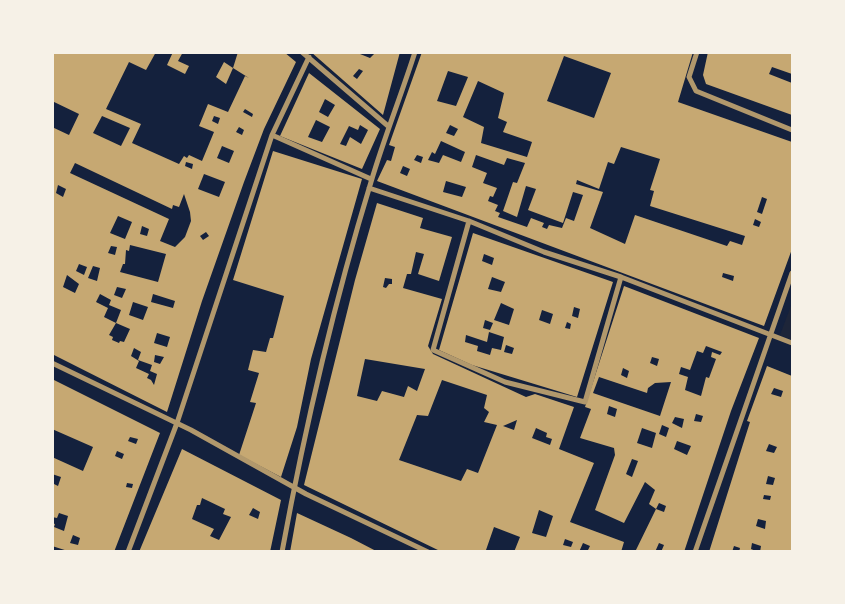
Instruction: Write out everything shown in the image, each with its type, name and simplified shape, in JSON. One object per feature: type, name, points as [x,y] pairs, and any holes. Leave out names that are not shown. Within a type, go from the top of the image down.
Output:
[{"type":"street","points":[[302,52],[388,126]]},
{"type":"street","points":[[282,552],[294,487],[330,333],[371,179],[415,52]]},
{"type":"street","points":[[697,52],[689,77],[696,91],[792,130]]},
{"type":"street","points":[[128,552],[177,423],[272,135],[309,57]]},
{"type":"street","points":[[272,135],[371,179]]},
{"type":"street","points":[[369,188],[469,221],[544,252],[621,277],[792,343]]},
{"type":"street","points":[[469,221],[434,350],[505,382],[585,402],[621,277]]},
{"type":"street","points":[[695,552],[792,273]]},
{"type":"street","points":[[52,363],[177,423],[294,487],[428,552]]},
{"type":"shaded area","points":[[792,303],[792,340],[780,335]]},
{"type":"building","points":[[52,52],[156,52],[146,70],[129,62],[106,109],[141,124],[132,143],[179,164],[184,156],[187,158],[189,155],[202,161],[214,132],[199,126],[208,104],[228,112],[245,76],[249,78],[233,68],[238,52],[284,52],[296,62],[264,129],[244,182],[202,301],[167,412],[52,354],[52,127],[69,135],[79,114],[52,101]],"holes":[[[245,109],[253,114],[252,117],[243,112]],[[102,116],[130,128],[121,146],[93,133]],[[214,116],[220,118],[218,124],[212,121]],[[239,127],[244,130],[242,135],[236,132]],[[222,146],[234,151],[229,163],[217,158]],[[186,162],[193,164],[192,169],[185,166]],[[75,163],[172,209],[173,205],[179,207],[184,194],[191,221],[185,237],[175,247],[160,241],[169,219],[70,173]],[[204,174],[225,182],[219,197],[198,189]],[[58,185],[66,189],[63,197],[56,193]],[[118,216],[132,222],[125,239],[110,233]],[[142,226],[149,229],[147,236],[140,234]],[[206,232],[209,236],[203,240],[200,236]],[[130,245],[166,254],[158,282],[120,272],[123,264],[125,264],[126,250],[129,251]],[[111,246],[117,247],[115,255],[108,253]],[[79,264],[87,267],[84,275],[76,271]],[[93,266],[100,268],[97,281],[88,278]],[[67,275],[79,284],[75,293],[63,287]],[[117,287],[126,289],[122,298],[114,295]],[[100,294],[111,300],[109,305],[121,310],[116,323],[104,317],[108,308],[96,302]],[[153,294],[175,301],[173,308],[151,302]],[[133,302],[148,307],[143,320],[129,315]],[[116,323],[130,329],[124,342],[120,341],[119,343],[112,340],[113,337],[109,335]],[[157,333],[170,337],[167,347],[154,343]],[[134,348],[141,352],[138,360],[152,365],[150,371],[157,374],[154,385],[147,378],[149,374],[136,368],[139,361],[131,356]],[[155,355],[164,357],[160,364],[154,362]]]},
{"type":"building","points":[[173,52],[183,52],[178,61],[189,66],[185,74],[167,65]]},
{"type":"building","points":[[311,52],[355,52],[370,58],[376,52],[400,52],[383,115]],"holes":[[[359,69],[363,71],[357,79],[353,76]]]},
{"type":"building","points":[[422,52],[693,52],[678,102],[792,142],[792,249],[764,326],[377,181],[387,160],[391,161],[395,147],[389,145]],"holes":[[[564,56],[611,73],[594,118],[547,101]],[[448,71],[468,77],[456,106],[437,101]],[[478,81],[504,93],[498,118],[507,122],[503,132],[532,142],[527,157],[481,143],[484,127],[463,117]],[[450,125],[458,129],[454,136],[446,133]],[[441,141],[465,152],[461,162],[443,155],[439,163],[428,160],[432,152],[435,154]],[[621,147],[660,159],[650,190],[654,191],[650,206],[745,236],[742,245],[730,241],[727,246],[635,215],[625,244],[590,228],[603,192],[576,184],[577,180],[599,189],[608,162],[614,164]],[[417,155],[423,157],[421,163],[414,160]],[[476,155],[504,165],[507,158],[525,163],[517,183],[513,182],[503,211],[517,217],[526,186],[536,189],[528,210],[563,223],[573,192],[583,195],[574,221],[566,218],[562,228],[549,225],[547,229],[542,227],[544,223],[531,218],[527,227],[498,217],[500,213],[495,211],[498,205],[488,201],[490,196],[493,197],[497,188],[483,183],[487,173],[472,167]],[[403,166],[410,169],[407,176],[400,173]],[[446,181],[466,187],[462,197],[443,192]],[[762,197],[767,199],[762,214],[757,212]],[[755,219],[761,222],[759,227],[753,225]],[[723,273],[734,276],[733,281],[722,277]]]},
{"type":"building","points":[[708,52],[792,52],[792,74],[772,67],[769,74],[792,83],[792,115],[706,84],[703,75]]},
{"type":"building","points":[[224,62],[233,68],[226,84],[216,77]]},
{"type":"building","points":[[309,73],[380,129],[362,169],[280,136]],"holes":[[[325,99],[335,105],[328,117],[319,112]],[[316,120],[330,127],[322,142],[308,137]],[[360,125],[368,130],[361,144],[350,137],[346,146],[340,144],[349,126],[358,130]]]},
{"type":"building","points":[[273,151],[362,179],[311,359],[297,427],[281,477],[239,455],[256,403],[250,402],[259,373],[248,370],[253,350],[266,352],[270,338],[273,338],[284,296],[233,280]]},
{"type":"building","points":[[377,203],[423,218],[420,228],[452,237],[439,281],[418,274],[424,254],[416,252],[411,274],[407,274],[403,288],[442,299],[428,346],[433,354],[526,397],[535,394],[574,407],[559,449],[594,463],[570,522],[624,542],[621,552],[587,552],[590,546],[583,543],[579,552],[514,552],[520,537],[494,527],[486,550],[490,552],[442,552],[304,485],[355,280]],"holes":[[[385,278],[392,279],[392,284],[389,284],[386,288],[383,287]],[[365,359],[425,369],[417,391],[408,386],[404,397],[382,391],[377,401],[357,396]],[[442,380],[487,395],[484,408],[489,412],[484,422],[497,425],[478,473],[467,469],[461,481],[399,460],[417,415],[428,416]],[[517,420],[514,430],[503,426]],[[536,428],[547,433],[546,437],[552,439],[550,445],[532,438]],[[539,510],[553,516],[546,537],[532,533]],[[565,539],[573,542],[571,547],[563,545]]]},
{"type":"building","points":[[473,233],[613,282],[577,397],[472,365],[439,350]],"holes":[[[484,254],[494,258],[492,265],[482,261]],[[492,277],[505,282],[501,292],[488,289]],[[501,303],[514,309],[509,325],[494,320]],[[574,307],[580,309],[578,318],[572,316]],[[542,310],[553,314],[550,324],[539,320]],[[485,320],[493,323],[490,330],[483,328]],[[567,322],[571,324],[570,329],[565,328]],[[489,332],[504,337],[501,350],[492,348],[490,355],[477,351],[478,346],[465,342],[466,335],[487,342]],[[506,345],[514,348],[512,354],[504,352]]]},
{"type":"building","points":[[624,286],[759,338],[731,411],[684,552],[661,552],[664,545],[659,543],[655,552],[635,552],[656,509],[649,504],[655,490],[645,482],[624,523],[595,510],[615,455],[614,448],[580,438],[591,409],[585,407]],"holes":[[[706,346],[722,352],[720,355],[712,352],[711,357],[716,359],[709,378],[706,377],[701,396],[685,390],[688,377],[679,374],[681,367],[690,370],[697,351],[703,353]],[[652,357],[659,359],[657,366],[650,363]],[[623,368],[629,371],[627,378],[621,375]],[[599,377],[647,393],[648,388],[655,383],[671,382],[660,416],[593,393]],[[609,406],[617,409],[615,417],[607,414]],[[696,414],[703,416],[701,422],[694,421]],[[675,417],[684,419],[682,428],[672,423]],[[662,425],[669,428],[666,437],[659,434]],[[642,428],[656,433],[652,448],[637,443]],[[677,441],[691,446],[687,455],[674,449]],[[632,459],[638,461],[632,477],[626,474]],[[659,503],[666,506],[664,512],[656,509]]]},
{"type":"building","points":[[767,366],[792,376],[792,552],[760,552],[761,546],[752,543],[751,549],[758,552],[739,552],[740,548],[734,546],[732,552],[709,552],[750,422],[747,421]],"holes":[[[774,388],[783,391],[781,397],[771,394]],[[769,444],[777,447],[774,453],[766,451]],[[768,476],[775,478],[773,485],[766,484]],[[764,495],[771,496],[770,500],[763,499]],[[758,519],[766,521],[765,529],[756,526]]]},
{"type":"building","points":[[52,379],[160,433],[114,552],[71,552],[52,546],[52,523],[55,524],[54,527],[64,531],[68,516],[59,513],[57,518],[52,517],[52,483],[58,486],[61,477],[52,474],[52,457],[83,471],[93,447],[52,429]],"holes":[[[130,437],[138,439],[136,444],[128,441]],[[117,451],[124,454],[122,459],[115,456]],[[127,483],[133,484],[132,488],[126,487]],[[73,535],[80,538],[78,545],[70,543]]]},
{"type":"building","points":[[182,449],[281,500],[270,552],[139,552]],"holes":[[[202,498],[225,509],[223,514],[231,517],[219,540],[210,536],[214,529],[192,519],[197,505],[200,505]],[[253,508],[260,512],[258,519],[249,515]]]},
{"type":"building","points":[[297,513],[351,538],[378,552],[290,552]]}]
